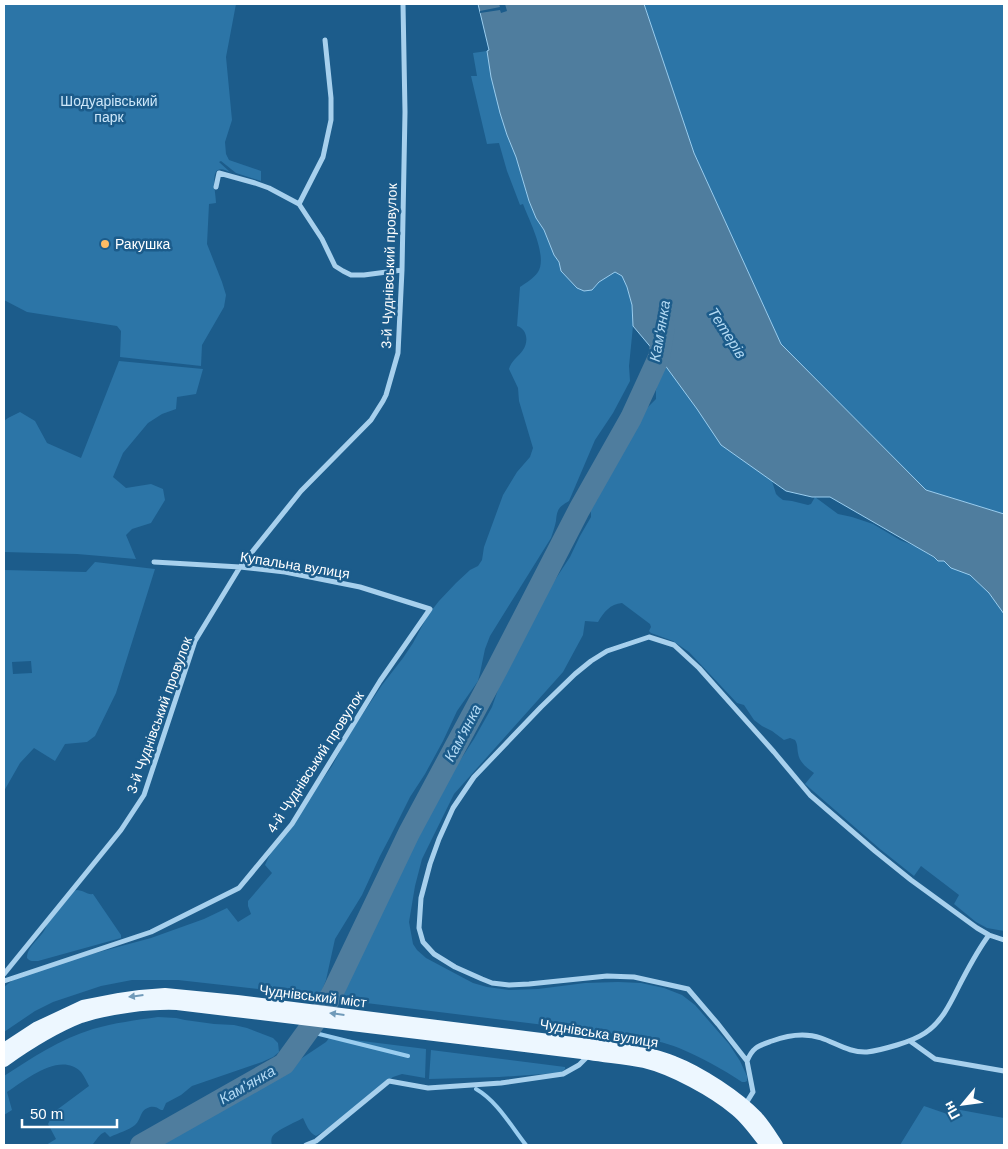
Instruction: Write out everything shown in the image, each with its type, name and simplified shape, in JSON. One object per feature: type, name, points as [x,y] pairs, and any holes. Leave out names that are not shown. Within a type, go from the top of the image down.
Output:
[{"type":"main road","points":[[4,1049],[47,1022],[83,1006],[98,1003],[165,994],[236,1006]]},
{"type":"main road","points":[[4,1060],[51,1031],[81,1017],[102,1012],[165,1004],[236,1006]]},
{"type":"main road","name":"Чуднівський міст","points":[[236,1006],[314,1022],[384,1024]]},
{"type":"main road","name":"Чуднівська вулиця","points":[[384,1024],[644,1062],[691,1081],[720,1099],[758,1118],[777,1145]]},
{"type":"main road","name":"Чуднівська вулиця","points":[[384,1024],[651,1054],[676,1062],[726,1091],[742,1109],[748,1122],[766,1145]]},
{"type":"street","name":"3-й Чуднівський провулок","points":[[4,974],[122,830],[144,795],[195,642],[240,567],[301,491],[371,420],[383,401],[398,353],[402,270],[405,112],[403,4]]},
{"type":"street","points":[[299,204],[323,157],[331,120],[331,98],[325,40]]},
{"type":"street","points":[[216,187],[219,173],[269,188],[299,204],[322,240],[335,266],[343,271],[352,275],[364,275],[402,270]]},
{"type":"street","name":"Купальна вулиця","points":[[154,562],[240,567],[285,572],[360,587],[430,609]]},
{"type":"street","name":"4-й Чуднівський провулок","points":[[4,981],[151,932],[239,888],[292,824],[380,681],[430,609]]},
{"type":"street","points":[[742,1109],[753,1092],[747,1062],[688,989],[634,977],[607,976],[529,984],[509,985],[492,982],[448,963],[434,954],[423,942],[419,928],[421,898],[439,839],[457,802],[474,777],[540,707],[591,661],[607,651],[649,636],[674,645],[699,668],[810,795],[911,880],[989,935],[1004,940]]},
{"type":"street","points":[[747,1062],[751,1052],[761,1045],[781,1038],[798,1035],[810,1035],[821,1038],[860,1052],[885,1049],[910,1041],[925,1033],[943,1014],[989,935]]},
{"type":"street","points":[[910,1041],[935,1059],[1004,1071]]},
{"type":"street","points":[[306,1145],[316,1141],[389,1081],[428,1088],[501,1084],[563,1074],[579,1065],[590,1054]]},
{"type":"green space","name":"Шодуарівський парк","points":[[4,4],[236,4],[226,57],[232,120],[225,142],[226,154],[229,160],[261,171],[261,181],[236,173],[221,161],[219,162],[230,172],[219,169],[215,175],[216,203],[209,204],[207,244],[226,295],[224,307],[202,345],[201,366],[120,357],[121,331],[117,326],[27,312],[4,300]]},
{"type":"green space","points":[[644,4],[1004,4],[1004,514],[926,490],[781,344],[694,153]]},
{"type":"green space","points":[[487,51],[491,77],[507,135],[516,157],[529,201],[559,262],[561,271],[592,290],[599,282],[615,272],[622,276],[627,287],[632,305],[633,326],[629,366],[630,381],[613,413],[595,440],[569,501],[558,511],[551,538],[490,636],[478,681],[457,711],[425,774],[410,797],[362,895],[335,939],[326,980],[320,996],[178,980],[132,980],[101,986],[53,1002],[35,1011],[4,1032],[4,987],[14,979],[40,968],[151,938],[204,919],[227,908],[238,922],[251,914],[248,901],[272,873],[265,865],[271,852],[332,766],[348,736],[413,643],[428,615],[456,583],[470,570],[478,566],[482,560],[484,547],[503,495],[517,472],[530,457],[533,448],[519,401],[518,388],[509,369],[526,343],[525,333],[517,326],[520,287],[532,279],[538,272],[541,257],[533,228],[523,204],[520,205],[499,143],[487,144],[471,76],[477,76],[473,53]]},
{"type":"green space","points":[[665,357],[772,481],[776,494],[779,497],[783,500],[808,505],[811,504],[815,497],[838,514],[873,524],[936,559],[944,561],[948,565],[970,575],[989,593],[1004,614],[1004,931],[987,928],[976,922],[954,904],[959,895],[921,866],[914,876],[880,849],[805,784],[814,773],[800,759],[795,740],[790,738],[784,740],[754,720],[744,705],[737,703],[689,652],[673,641],[651,633],[649,631],[650,624],[622,603],[608,609],[598,622],[585,621],[583,635],[563,672],[454,794],[422,859],[409,922],[413,944],[426,958],[473,983],[487,987],[509,990],[538,989],[585,983],[618,982],[641,983],[664,988],[682,995],[695,1005],[729,1044],[747,1076],[747,1081],[745,1082],[679,1048],[633,1036],[342,1000],[348,974],[369,941],[370,922],[383,907],[383,890],[387,881],[404,862],[413,834],[438,798],[492,707],[500,684],[501,674],[524,625],[537,603],[570,557],[591,517],[591,502],[597,500],[616,451],[629,437],[645,410],[656,399],[656,390]]},
{"type":"green space","points":[[119,361],[203,369],[196,394],[177,397],[176,409],[162,414],[148,423],[123,453],[113,477],[126,488],[151,484],[163,489],[165,500],[151,523],[132,529],[126,535],[136,559],[77,554],[4,552],[4,421],[20,412],[35,421],[47,443],[81,458]]},
{"type":"green space","points":[[95,562],[155,569],[116,693],[95,736],[87,742],[65,744],[55,761],[34,748],[20,763],[4,791],[4,570],[86,572]],"holes":[[[31,661],[32,673],[13,674],[12,662]]]},
{"type":"green space","points":[[77,890],[93,894],[121,935],[121,938],[38,961],[29,960],[27,958],[28,953],[46,928],[47,923],[73,891]]},
{"type":"green space","points":[[158,1017],[247,1028],[273,1038],[278,1043],[279,1052],[262,1062],[192,1086],[181,1095],[166,1103],[163,1110],[157,1107],[146,1108],[133,1127],[110,1137],[105,1132],[92,1145],[46,1145],[56,1139],[48,1124],[54,1112],[89,1086],[81,1072],[73,1066],[53,1066],[33,1075],[7,1092],[12,1110],[4,1115],[4,1076],[25,1062],[81,1033],[109,1025]]},
{"type":"green space","points":[[330,1037],[426,1049],[425,1078],[402,1074],[393,1077],[329,1128],[316,1136],[310,1131],[303,1118],[274,1134],[271,1139],[272,1145],[149,1145],[155,1140],[158,1130],[165,1124],[177,1127],[209,1110],[227,1092],[269,1078],[326,1042]]},
{"type":"green space","points":[[431,1050],[565,1067],[565,1069],[558,1073],[429,1079]]},
{"type":"green space","points":[[924,1106],[953,1116],[955,1109],[1004,1118],[1004,1145],[900,1145]]},
{"type":"water","name":"Тетерів","points":[[478,4],[644,4],[694,153],[781,344],[926,490],[1004,514],[1004,614],[989,593],[970,575],[951,568],[944,561],[938,561],[830,497],[812,497],[786,491],[721,445],[659,357],[633,326],[632,305],[622,276],[615,272],[599,282],[592,290],[584,291],[577,288],[561,271],[559,262],[529,201],[500,113],[491,77],[487,51],[489,50]]},
{"type":"pier","points":[[499,4],[505,4],[507,11],[501,13],[500,10],[480,13],[480,11],[500,7]]},
{"type":"waterway","name":"Кам'янка","points":[[141,1145],[284,1064],[323,1010],[409,833],[579,510],[631,418],[659,357],[664,327]]},
{"type":"waterway","points":[[307,1031],[408,1056]]},
{"type":"waterway","points":[[476,1089],[491,1100],[526,1145]]},
{"type":"place","name":"Ракушка","points":[[105,244]]}]
